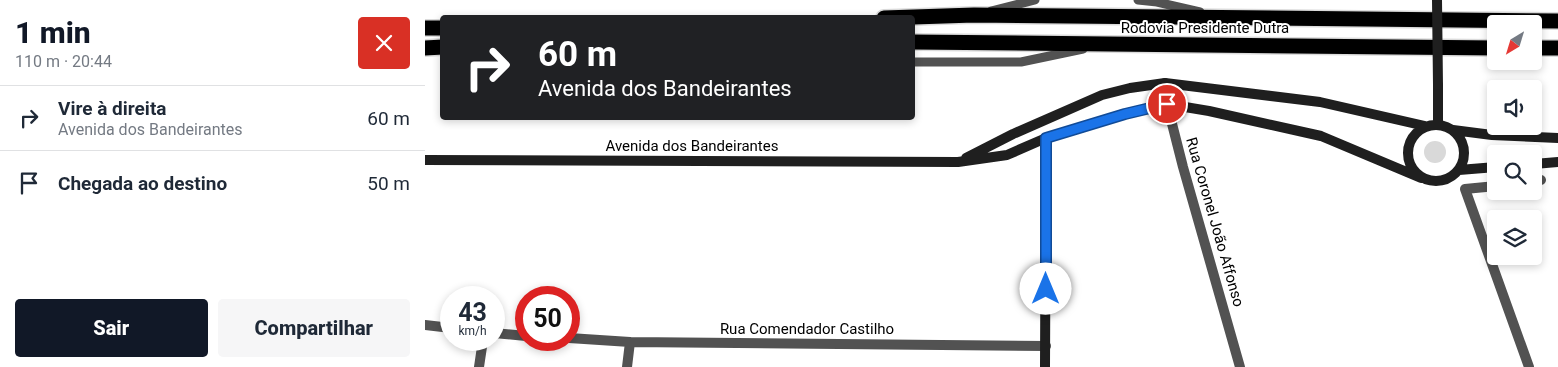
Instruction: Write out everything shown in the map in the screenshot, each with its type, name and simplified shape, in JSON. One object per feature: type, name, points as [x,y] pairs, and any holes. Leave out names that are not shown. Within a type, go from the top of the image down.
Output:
[{"type":"highway","name":"Rodovia Presidente Dutra","points":[[915,17],[974,15],[1558,21]]},
{"type":"highway","points":[[425,28],[440,28]]},
{"type":"highway","name":"Rodovia Presidente Dutra","points":[[915,42],[1487,48]]},
{"type":"highway","points":[[425,48],[440,47]]},
{"type":"highway","points":[[1543,48],[1558,48]]},
{"type":"main road","points":[[1437,0],[1438,125]]},
{"type":"main road","name":"Avenida dos Bandeirantes","points":[[958,162],[1013,134],[1102,95],[1130,88],[1165,84],[1320,102],[1425,126]]},
{"type":"main road","name":"Avenida dos Bandeirantes","points":[[425,160],[958,162],[1007,155],[1046,138],[1125,114],[1167,104],[1209,110],[1321,136],[1421,178]]},
{"type":"main road","points":[[1453,130],[1459,137],[1464,154],[1459,170],[1445,180],[1429,181],[1421,178],[1409,164],[1407,155],[1411,138],[1425,126],[1438,125],[1453,130],[1492,135],[1558,138]]},
{"type":"main road","points":[[1045,367],[1046,138]]},
{"type":"main road","points":[[1542,163],[1558,162]]},
{"type":"main road","points":[[1459,170],[1487,168]]},
{"type":"street","name":"Rua Coronel João Affonso","points":[[1165,84],[1167,104],[1240,367]]},
{"type":"street","points":[[1487,187],[1465,189],[1529,367]]},
{"type":"street","points":[[425,325],[440,327]]},
{"type":"street","name":"Rua Comendador Castilho","points":[[580,339],[630,342],[1046,346]]},
{"type":"street","points":[[627,367],[630,342]]},
{"type":"street","points":[[479,367],[481,351]]},
{"type":"lane","points":[[974,15],[1035,0]]},
{"type":"lane","points":[[1139,0],[1157,2],[1217,17]]},
{"type":"lane","points":[[915,62],[1021,62],[1105,44]]},
{"type":"shaded area","points":[[1435,141],[1443,144],[1446,152],[1443,160],[1435,163],[1427,160],[1424,152],[1427,144]]},
{"type":"route","points":[[1046,289],[1046,138],[1085,125],[1167,104]]}]
